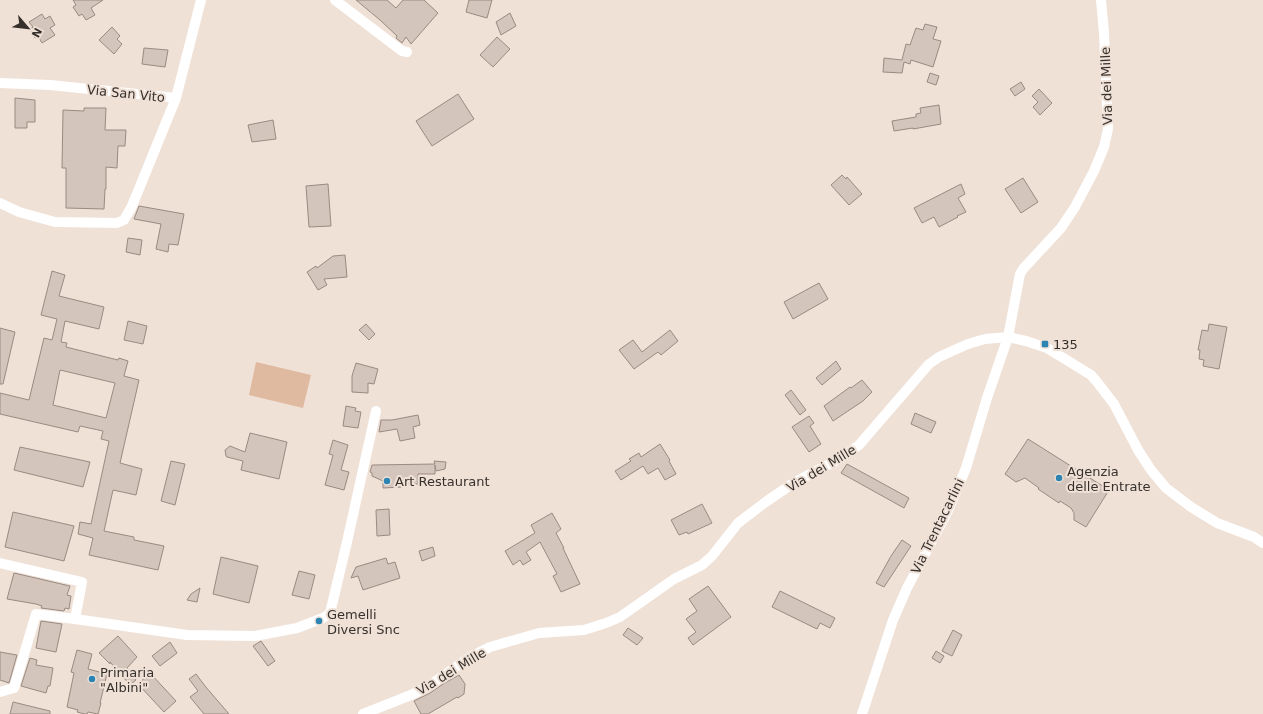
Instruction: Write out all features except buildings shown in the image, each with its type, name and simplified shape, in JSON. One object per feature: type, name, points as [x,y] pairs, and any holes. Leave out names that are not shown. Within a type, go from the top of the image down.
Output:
[{"type":"street","name":"Via San Vito","points":[[3,82],[50,85],[176,98],[201,0]]},
{"type":"street","points":[[335,0],[402,51],[407,52]]},
{"type":"street","name":"Via dei Mille","points":[[363,714],[427,687],[470,657],[490,647],[538,633],[584,630],[620,617],[674,579],[702,565],[712,556],[738,523],[767,500],[795,482],[841,458],[859,446],[929,364],[939,357],[968,344],[985,339],[1008,337],[1020,274],[1061,228],[1075,207],[1094,171],[1107,135],[1105,48],[1101,0]]},
{"type":"street","points":[[0,203],[20,212],[55,222],[117,223],[124,220],[132,206],[176,98]]},
{"type":"street","points":[[1008,337],[1047,348],[1091,375],[1114,404],[1138,450],[1151,470],[1166,488],[1191,507],[1217,523],[1263,543]]},
{"type":"street","name":"Via Trentacarlini","points":[[862,714],[896,614],[907,588],[947,513],[959,487],[1008,337]]},
{"type":"street","points":[[0,692],[14,688],[36,614],[187,635],[255,636],[296,628],[326,616],[330,613],[332,606],[376,411]]},
{"type":"street","points":[[0,563],[82,582],[75,619]]},
{"type":"shaded area","points":[[256,362],[311,375],[303,408],[249,395]]},
{"type":"place","name":"135","points":[[1045,344]]},
{"type":"place","name":"Agenzia delle Entrate","points":[[1059,478]]},
{"type":"place","name":"Art Restaurant","points":[[387,481]]},
{"type":"place","name":"Gemelli Diversi Snc","points":[[319,621]]},
{"type":"place","name":"Primaria \"Albini\"","points":[[92,679]]}]
